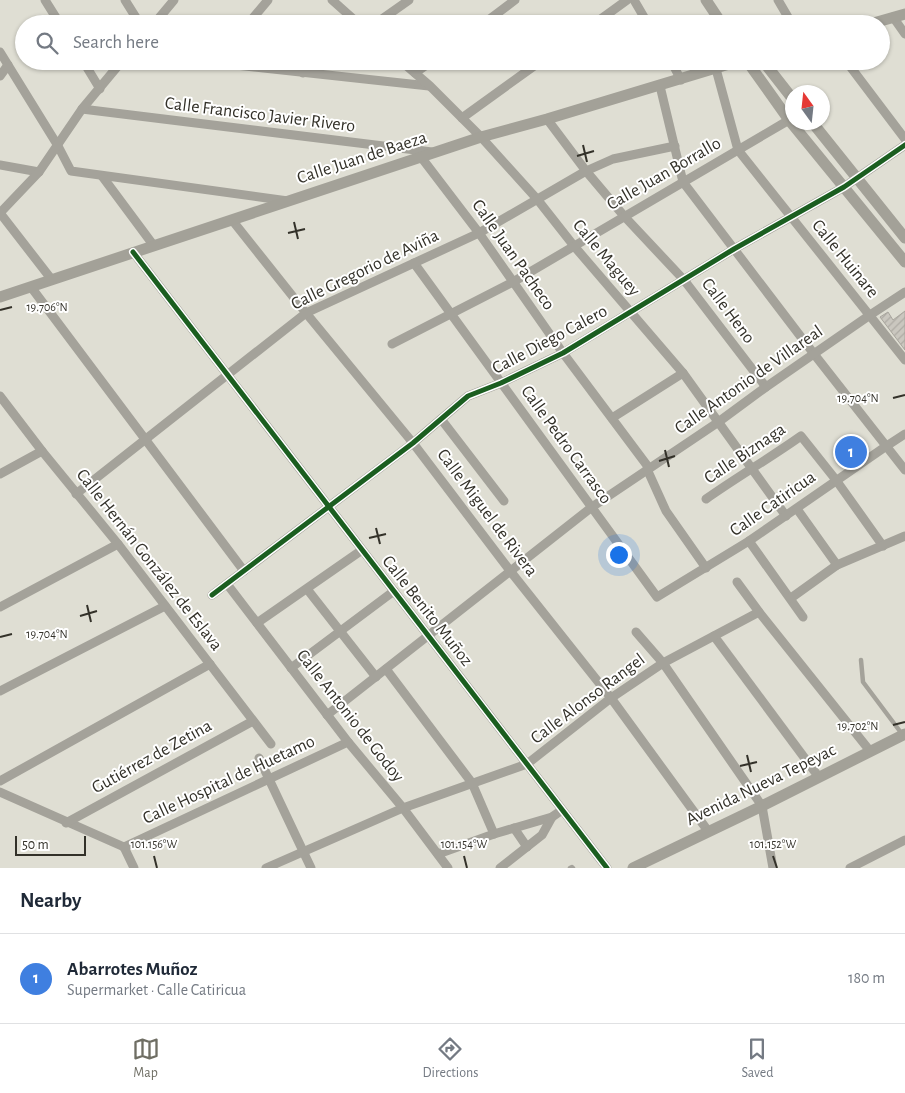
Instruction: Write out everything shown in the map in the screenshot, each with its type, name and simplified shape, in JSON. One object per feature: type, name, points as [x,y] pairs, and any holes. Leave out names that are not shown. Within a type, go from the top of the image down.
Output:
[{"type":"street","points":[[45,0],[54,15]]},
{"type":"street","points":[[125,0],[134,15]]},
{"type":"street","points":[[162,15],[174,0]]},
{"type":"street","points":[[256,15],[268,0]]},
{"type":"street","points":[[332,0],[343,15]]},
{"type":"street","points":[[388,15],[409,0]]},
{"type":"street","points":[[495,15],[516,0]]},
{"type":"street","points":[[606,15],[627,0]]},
{"type":"street","points":[[634,0],[643,15]]},
{"type":"street","points":[[706,0],[716,15]]},
{"type":"street","points":[[778,0],[787,15]]},
{"type":"street","points":[[890,18],[905,14]]},
{"type":"street","points":[[893,17],[905,34]]},
{"type":"street","points":[[0,52],[58,146],[71,171],[288,201]]},
{"type":"street","points":[[0,76],[8,65]]},
{"type":"street","points":[[88,70],[100,89]]},
{"type":"street","points":[[52,280],[4,225],[0,213],[39,172],[82,109],[115,70]]},
{"type":"street","points":[[280,70],[430,86]]},
{"type":"street","name":"Calle Maguey","points":[[411,70],[430,86],[481,136],[537,199],[574,246],[683,373],[717,423],[786,516]]},
{"type":"street","points":[[415,74],[420,70]]},
{"type":"street","points":[[462,118],[529,70]]},
{"type":"street","points":[[676,70],[682,80]]},
{"type":"street","name":"Calle Juan de Baeza","points":[[0,296],[481,136],[547,119],[713,70]]},
{"type":"street","name":"Calle Huinare","points":[[716,70],[738,150],[905,360]]},
{"type":"street","points":[[753,70],[785,114]]},
{"type":"street","points":[[770,70],[785,89]]},
{"type":"street","points":[[853,70],[905,139]]},
{"type":"street","points":[[660,86],[683,182],[885,447],[905,470]]},
{"type":"street","name":"Calle Francisco Javier Rivero","points":[[82,109],[434,153]]},
{"type":"street","name":"Calle Heno","points":[[547,119],[586,171],[624,216],[684,280],[766,387]]},
{"type":"street","name":"Calle Juan Borrallo","points":[[392,344],[452,315],[513,282],[785,122]]},
{"type":"street","points":[[797,130],[905,262]]},
{"type":"street","points":[[818,130],[905,238]]},
{"type":"street","name":"Calle Diego Calero","points":[[212,595],[413,443],[468,396],[501,383],[563,353],[734,249],[844,187],[905,145]]},
{"type":"street","name":"Calle Gregorio de Aviña","points":[[76,494],[306,313],[479,233],[586,171],[613,159],[675,146]]},
{"type":"street","name":"Calle Juan Pacheco","points":[[422,157],[648,468],[666,511],[706,568]]},
{"type":"street","points":[[0,165],[39,172]]},
{"type":"street","points":[[102,176],[154,246]]},
{"type":"street","name":"Calle Miguel de Rivera","points":[[232,220],[413,443],[511,572],[611,698],[708,831]]},
{"type":"street","name":"Calle Benito Muñoz","points":[[133,252],[607,868]]},
{"type":"street","name":"Calle Pedro Carrasco","points":[[414,263],[657,597]]},
{"type":"street","points":[[31,287],[244,571]]},
{"type":"street","name":"Calle Antonio de Villareal","points":[[327,715],[592,507],[717,423],[766,387],[905,292]]},
{"type":"street","points":[[612,418],[683,373]]},
{"type":"street","name":"Calle Hernán González de Eslava","points":[[1,400],[118,544],[272,744]]},
{"type":"street","points":[[441,419],[504,501]]},
{"type":"street","name":"Calle Catiricua","points":[[657,597],[750,542],[836,480],[905,434]]},
{"type":"street","name":"Calle Biznaga","points":[[706,499],[801,436],[836,480]]},
{"type":"street","points":[[0,474],[42,451]]},
{"type":"street","points":[[836,480],[883,546]]},
{"type":"street","points":[[797,508],[837,565]]},
{"type":"street","points":[[791,598],[837,565],[905,536]]},
{"type":"street","points":[[750,542],[803,617]]},
{"type":"street","points":[[0,607],[118,544]]},
{"type":"street","points":[[257,623],[362,550]]},
{"type":"street","points":[[737,582],[870,750]]},
{"type":"street","name":"Calle Antonio de Godoy","points":[[227,584],[348,742],[448,868]]},
{"type":"street","points":[[307,589],[376,677]]},
{"type":"street","points":[[292,668],[394,591]]},
{"type":"street","points":[[0,691],[165,606]]},
{"type":"street","name":"Calle Alonso Rangel","points":[[266,868],[402,808],[527,764],[611,698],[663,664],[759,612]]},
{"type":"street","points":[[636,632],[663,664],[762,806],[773,868]]},
{"type":"street","points":[[714,636],[818,776]]},
{"type":"street","points":[[0,781],[210,664]]},
{"type":"street","points":[[386,669],[472,783],[494,834]]},
{"type":"street","name":"Gutiérrez de Zetina","points":[[66,823],[253,721]]},
{"type":"street","name":"Avenida Nueva Tepeyac","points":[[632,868],[762,806],[904,734]]},
{"type":"street","name":"Calle Hospital de Huetamo","points":[[124,847],[348,742]]},
{"type":"street","points":[[259,758],[311,868]]},
{"type":"street","points":[[0,792],[66,823],[124,847],[134,868]]},
{"type":"street","points":[[438,854],[494,834],[552,817],[562,810]]},
{"type":"street","points":[[500,868],[542,834],[552,817]]},
{"type":"street","points":[[514,828],[527,847]]},
{"type":"street","points":[[850,868],[905,840]]},
{"type":"lane","points":[[861,660],[863,682],[904,734]]},
{"type":"building","points":[[905,311],[905,350],[880,317],[888,312],[893,320]]},
{"type":"cycle path","points":[[212,595],[413,443],[468,396],[501,383],[563,353],[734,249],[844,187],[905,145]]},
{"type":"cycle path","points":[[133,252],[607,868]]},
{"type":"place","name":"Abarrotes Muñoz","points":[[851,452]]}]
